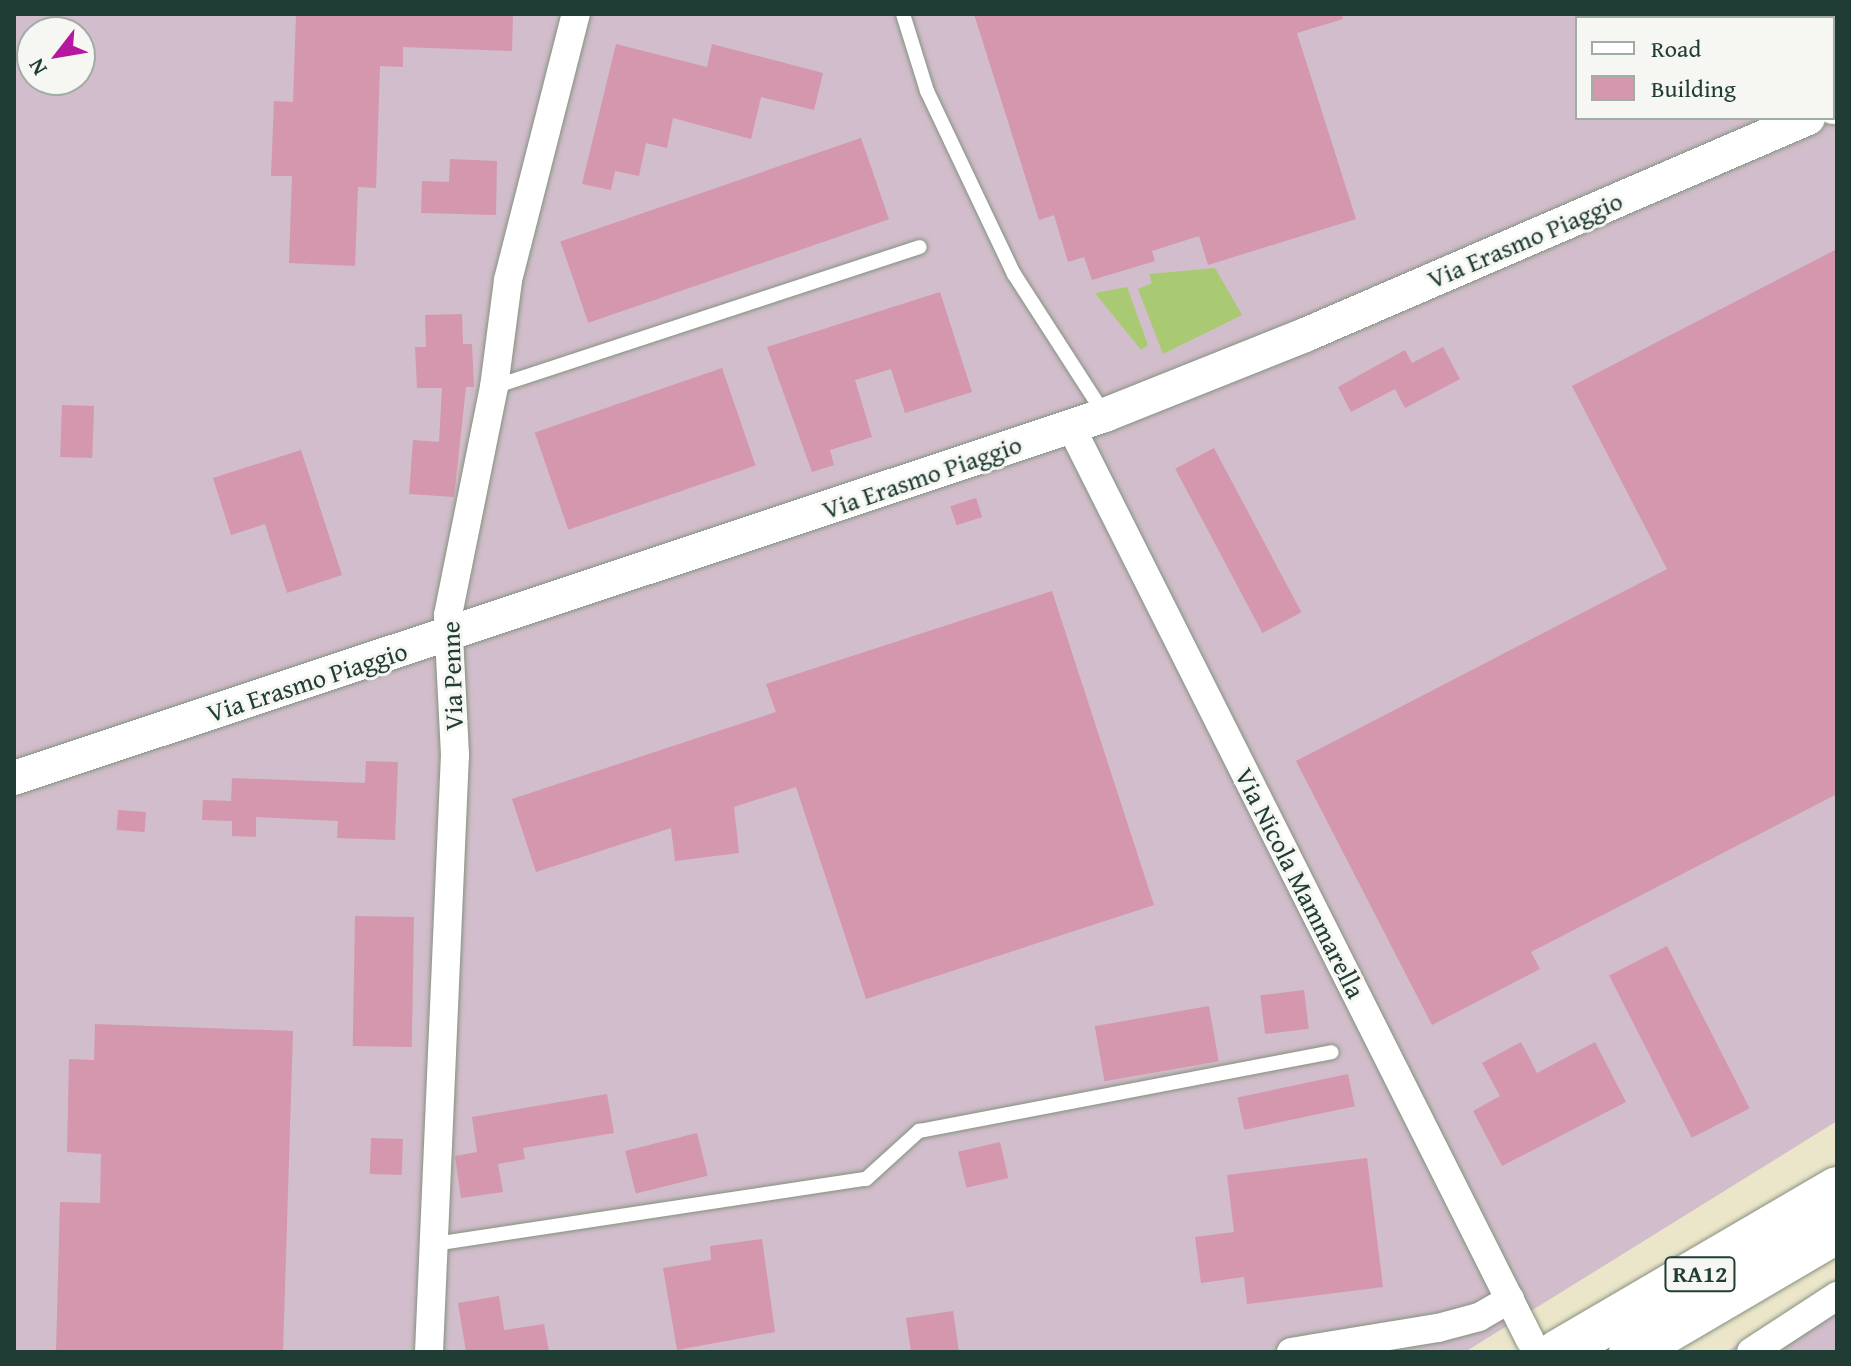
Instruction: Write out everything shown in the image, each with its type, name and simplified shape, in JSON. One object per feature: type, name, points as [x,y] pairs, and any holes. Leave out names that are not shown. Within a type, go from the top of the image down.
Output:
[{"type":"highway","name":"RA12","points":[[1544,1346],[1837,1189]]},
{"type":"highway","name":"RA12","points":[[1631,1352],[1837,1231]]},
{"type":"street","name":"Via Penne","points":[[429,1352],[455,755],[448,637],[494,387],[508,280],[576,14]]},
{"type":"street","name":"Via Erasmo Piaggio","points":[[14,778],[448,637],[1105,415],[1305,335],[1803,120]]},
{"type":"street","name":"Via Nicola Mammarella","points":[[1071,427],[1510,1299],[1544,1346]]},
{"type":"street","points":[[1751,1352],[1837,1296]]},
{"type":"street","points":[[1291,1352],[1438,1328],[1479,1317],[1510,1299]]},
{"type":"lane","points":[[903,14],[927,91],[1001,248],[1105,415]]},
{"type":"lane","points":[[494,387],[920,247]]},
{"type":"lane","points":[[434,1244],[866,1179],[919,1131],[1332,1052]]},
{"type":"shaded area","points":[[14,14],[1837,14],[1837,1121],[1465,1352],[14,1352]]},
{"type":"shaded area","points":[[1837,1280],[1837,1352],[1726,1352]]},
{"type":"green space","points":[[1215,268],[1242,315],[1163,354],[1138,289],[1152,283],[1149,274]]},
{"type":"green space","points":[[1127,287],[1148,345],[1141,350],[1095,293]]},
{"type":"building","points":[[296,14],[513,14],[512,51],[403,47],[403,67],[380,66],[376,188],[358,187],[355,266],[289,263],[292,176],[271,176],[274,101],[293,102]]},
{"type":"building","points":[[974,14],[1342,14],[1343,19],[1297,33],[1356,219],[1208,265],[1199,236],[1152,251],[1155,261],[1092,280],[1084,257],[1068,262],[1054,215],[1039,220]]},
{"type":"building","points":[[616,44],[707,67],[712,44],[823,73],[814,110],[761,97],[751,139],[673,118],[667,148],[646,143],[639,176],[615,171],[611,190],[582,184]]},
{"type":"building","points":[[861,138],[889,219],[588,323],[560,242]]},
{"type":"building","points":[[450,159],[497,161],[496,215],[421,213],[422,181],[449,182]]},
{"type":"building","points":[[1837,249],[1837,794],[1531,952],[1540,969],[1432,1025],[1296,761],[1667,569],[1572,386]]},
{"type":"building","points":[[940,292],[972,392],[905,413],[891,369],[855,380],[872,437],[830,450],[834,465],[812,472],[767,347]]},
{"type":"building","points":[[462,314],[463,344],[472,344],[474,387],[466,387],[454,497],[409,494],[413,440],[439,442],[442,388],[417,388],[415,347],[426,347],[425,315]]},
{"type":"building","points":[[1443,347],[1460,379],[1405,408],[1395,389],[1351,412],[1338,387],[1405,350],[1412,363]]},
{"type":"building","points":[[722,368],[756,465],[568,530],[535,432]]},
{"type":"building","points":[[62,405],[94,406],[92,458],[60,457]]},
{"type":"building","points":[[1214,448],[1301,612],[1262,633],[1175,469]]},
{"type":"building","points":[[301,450],[342,575],[287,593],[265,524],[231,535],[213,478]]},
{"type":"building","points":[[976,498],[982,517],[957,525],[950,506]]},
{"type":"building","points":[[1052,591],[1154,905],[866,999],[796,787],[734,807],[739,853],[675,861],[671,828],[536,872],[512,799],[776,712],[766,684]]},
{"type":"building","points":[[366,761],[398,762],[395,840],[337,838],[338,821],[256,817],[256,837],[232,836],[232,821],[202,820],[203,800],[231,801],[232,778],[365,783]]},
{"type":"building","points":[[118,810],[146,812],[145,832],[117,830]]},
{"type":"building","points":[[355,916],[414,917],[412,1047],[353,1046]]},
{"type":"building","points":[[1667,946],[1750,1108],[1692,1138],[1609,976]]},
{"type":"building","points":[[1304,990],[1309,1029],[1265,1034],[1260,995]]},
{"type":"building","points":[[1209,1006],[1219,1061],[1104,1081],[1095,1026]]},
{"type":"building","points":[[95,1024],[293,1031],[283,1352],[56,1352],[60,1202],[100,1203],[101,1154],[67,1152],[69,1059],[94,1060]]},
{"type":"building","points":[[1521,1042],[1537,1073],[1595,1042],[1626,1102],[1502,1166],[1473,1111],[1500,1096],[1482,1063]]},
{"type":"building","points":[[1348,1074],[1355,1106],[1244,1130],[1237,1097]]},
{"type":"building","points":[[607,1094],[614,1133],[523,1148],[525,1159],[498,1164],[503,1192],[461,1198],[455,1156],[477,1152],[472,1117]]},
{"type":"building","points":[[697,1133],[708,1176],[636,1194],[625,1151]]},
{"type":"building","points":[[371,1138],[403,1139],[402,1175],[370,1174]]},
{"type":"building","points":[[1000,1142],[1008,1178],[966,1188],[958,1152]]},
{"type":"building","points":[[1367,1158],[1383,1287],[1247,1304],[1244,1277],[1201,1283],[1195,1237],[1234,1232],[1227,1175]]},
{"type":"building","points":[[762,1239],[775,1332],[677,1350],[663,1268],[711,1260],[710,1246]]},
{"type":"building","points":[[499,1296],[504,1330],[544,1324],[549,1352],[466,1352],[458,1303]]},
{"type":"building","points":[[953,1311],[959,1352],[911,1352],[906,1318]]}]
